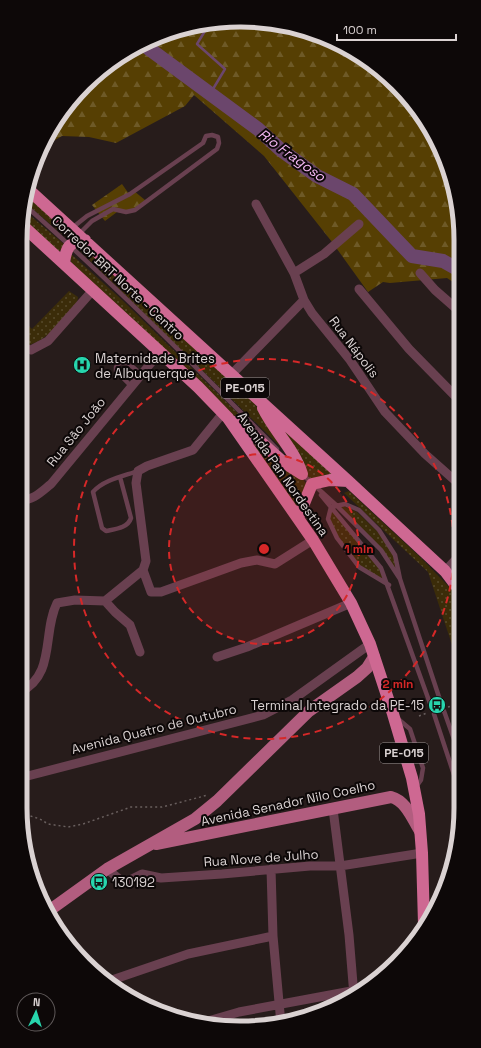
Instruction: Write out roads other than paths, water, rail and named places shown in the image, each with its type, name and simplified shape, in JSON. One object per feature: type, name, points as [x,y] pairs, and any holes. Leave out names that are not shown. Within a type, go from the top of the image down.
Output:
[{"type":"highway","name":"Avenida Pan Nordestina","points":[[32,193],[348,480],[445,571],[454,583]]},
{"type":"highway","name":"Avenida Pan Nordestina","points":[[27,230],[198,387],[226,416],[313,540],[351,604],[370,644],[393,714],[414,791],[422,852],[424,916]]},
{"type":"highway","points":[[64,262],[66,249],[74,242],[79,234]]},
{"type":"highway","points":[[261,402],[271,424],[297,460],[302,474]]},
{"type":"highway","points":[[226,416],[242,425],[283,462],[302,474]]},
{"type":"highway","points":[[298,518],[313,484],[322,481],[348,480]]},
{"type":"main road","name":"Avenida Senador Nilo Coelho","points":[[53,908],[107,869],[194,819],[225,794],[309,710],[357,677],[367,668],[374,657]]},
{"type":"main road","name":"Avenida Senador Nilo Coelho","points":[[146,847],[246,825],[391,797],[398,799],[403,803],[420,831]]},
{"type":"street","name":"Rua Nápolis","points":[[256,204],[294,273],[304,300],[312,313],[350,360],[385,412],[426,454],[454,480]]},
{"type":"street","points":[[294,273],[324,254],[359,224]]},
{"type":"street","points":[[420,273],[435,290],[454,307]]},
{"type":"street","points":[[359,289],[409,349],[454,395]]},
{"type":"street","points":[[27,349],[31,350],[48,341],[94,290]]},
{"type":"street","points":[[231,375],[304,300]]},
{"type":"street","name":"Rua São João","points":[[27,498],[36,496],[51,484],[160,352]]},
{"type":"street","points":[[27,689],[31,687],[41,672],[57,603],[70,600],[105,600],[143,570],[146,561],[136,483],[138,471],[147,466],[193,450],[226,416]]},
{"type":"street","points":[[143,570],[151,592],[161,592],[241,563],[257,560],[275,564],[313,540]]},
{"type":"street","points":[[445,571],[454,561]]},
{"type":"street","points":[[105,600],[115,612],[130,625],[140,652]]},
{"type":"street","points":[[217,657],[247,647],[351,604]]},
{"type":"street","name":"Avenida Quatro de Outubro","points":[[27,776],[263,715],[292,700],[370,644]]},
{"type":"street","points":[[333,809],[355,987]]},
{"type":"street","name":"Rua Nove de Julho","points":[[107,869],[124,883],[142,874],[161,878],[310,866],[340,866],[422,852]]},
{"type":"street","points":[[271,869],[273,936],[280,1017]]},
{"type":"street","points":[[114,979],[188,954],[273,936]]},
{"type":"street","points":[[214,1019],[239,1012],[343,994]]},
{"type":"lane","points":[[212,135],[218,137],[219,143],[217,149],[135,210],[126,212],[113,209],[92,221],[79,234],[87,216],[137,190],[203,143],[206,136],[212,135]]},
{"type":"lane","name":"Corredor BRT Norte - Centro","points":[[30,209],[162,333],[334,506]]},
{"type":"lane","points":[[131,386],[116,371],[116,367],[119,363],[128,363],[141,374]]},
{"type":"lane","points":[[120,477],[131,518],[125,526],[106,531],[102,528],[93,492],[110,480],[138,471]]},
{"type":"lane","points":[[334,506],[345,504],[359,510],[380,530],[395,554],[400,578],[442,706]]},
{"type":"lane","points":[[334,506],[381,550],[400,578]]},
{"type":"lane","points":[[334,506],[381,568],[389,585],[432,709]]},
{"type":"lane","points":[[334,506],[328,519],[337,538],[364,571],[389,585]]},
{"type":"lane","points":[[444,711],[454,739]]},
{"type":"lane","points":[[434,714],[454,775]]},
{"type":"waterway","points":[[206,30],[197,44],[225,69],[210,94]]},
{"type":"waterway","name":"Rio Fragoso","points":[[148,48],[258,129],[281,150],[317,176],[353,194],[412,256],[443,261],[454,267]]},
{"type":"place","name":"Maternidade Brites de Albuquerque","points":[[82,365]]},
{"type":"place","name":"Terminal Integrado da PE-15","points":[[437,705]]},
{"type":"place","name":"130192","points":[[99,882]]}]
